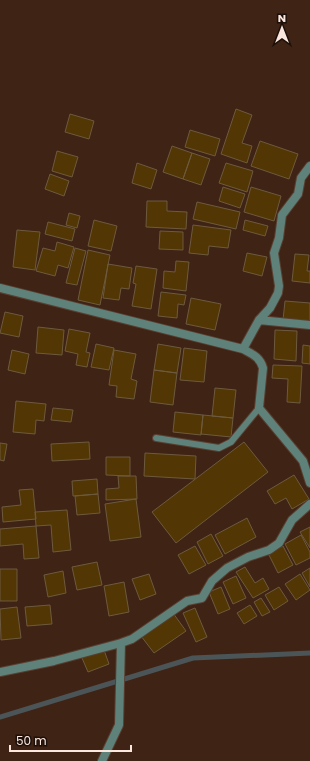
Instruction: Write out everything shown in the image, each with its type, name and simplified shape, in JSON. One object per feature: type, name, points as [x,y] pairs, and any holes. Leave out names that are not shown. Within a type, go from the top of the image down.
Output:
[{"type":"street","points":[[243,349],[259,320],[270,308],[278,293],[279,286],[274,253],[279,238],[282,215],[298,194],[301,178],[310,166]]},
{"type":"street","points":[[0,288],[243,349],[256,356],[261,362],[263,368],[259,408],[307,461],[310,483]]},
{"type":"street","points":[[259,320],[310,325]]},
{"type":"street","points":[[0,672],[54,661],[132,639],[187,600],[202,598],[212,581],[227,568],[248,557],[269,550],[279,543],[292,520],[310,504]]},
{"type":"street","points":[[102,761],[119,725],[121,643]]},
{"type":"lane","points":[[156,438],[219,448],[231,442],[259,408]]},
{"type":"building","points":[[236,109],[252,115],[242,143],[252,146],[247,163],[221,154]]},
{"type":"building","points":[[70,114],[94,121],[89,139],[65,132]]},
{"type":"building","points":[[190,130],[220,139],[215,156],[185,147]]},
{"type":"building","points":[[260,141],[298,154],[289,179],[251,166]]},
{"type":"building","points":[[172,146],[192,153],[183,179],[163,172]]},
{"type":"building","points":[[57,151],[78,157],[72,177],[52,171]]},
{"type":"building","points":[[192,153],[210,159],[201,185],[183,179]]},
{"type":"building","points":[[137,163],[157,170],[151,189],[132,183]]},
{"type":"building","points":[[226,163],[253,171],[247,192],[219,183]]},
{"type":"building","points":[[50,174],[69,181],[64,196],[45,189]]},
{"type":"building","points":[[223,187],[245,194],[240,208],[219,201]]},
{"type":"building","points":[[251,187],[281,196],[274,221],[244,212]]},
{"type":"building","points":[[147,201],[167,201],[167,211],[187,212],[186,229],[146,227]]},
{"type":"building","points":[[197,202],[240,212],[236,229],[193,219]]},
{"type":"building","points":[[69,213],[80,216],[77,228],[66,225]]},
{"type":"building","points":[[94,220],[117,226],[111,251],[88,246]]},
{"type":"building","points":[[245,220],[268,226],[265,236],[243,230]]},
{"type":"building","points":[[48,222],[75,229],[72,241],[45,234]]},
{"type":"building","points":[[193,225],[231,230],[228,248],[209,246],[208,255],[189,253]]},
{"type":"building","points":[[17,230],[40,232],[35,270],[13,267]]},
{"type":"building","points":[[160,231],[183,232],[183,250],[159,249]]},
{"type":"building","points":[[57,242],[74,247],[68,268],[58,265],[55,276],[36,271],[43,248],[55,251]]},
{"type":"building","points":[[75,248],[86,251],[77,285],[66,283]]},
{"type":"building","points":[[88,250],[110,255],[100,305],[78,300]]},
{"type":"building","points":[[247,253],[267,257],[262,276],[243,271]]},
{"type":"building","points":[[295,254],[309,255],[307,271],[310,271],[310,283],[292,281]]},
{"type":"building","points":[[176,261],[189,262],[186,291],[163,288],[164,271],[175,272]]},
{"type":"building","points":[[108,264],[132,268],[129,289],[121,288],[119,300],[103,298]]},
{"type":"building","points":[[136,266],[157,269],[151,309],[132,306],[136,284],[133,283]]},
{"type":"building","points":[[161,292],[186,295],[184,305],[178,304],[177,318],[158,316]]},
{"type":"building","points":[[191,298],[221,304],[215,330],[186,324]]},
{"type":"building","points":[[285,301],[310,303],[310,322],[283,320]]},
{"type":"building","points":[[5,312],[23,316],[19,337],[0,333]]},
{"type":"building","points":[[38,327],[64,330],[62,355],[36,353]]},
{"type":"building","points":[[69,329],[90,333],[86,352],[90,353],[87,367],[76,365],[78,354],[65,351]]},
{"type":"building","points":[[275,330],[297,331],[296,361],[274,359]]},
{"type":"building","points":[[96,344],[114,348],[109,370],[91,367]]},
{"type":"building","points":[[158,344],[181,348],[177,373],[154,370]]},
{"type":"building","points":[[303,345],[310,346],[310,364],[302,363]]},
{"type":"building","points":[[184,348],[207,351],[204,382],[180,380]]},
{"type":"building","points":[[12,350],[29,354],[25,374],[8,370]]},
{"type":"building","points":[[114,350],[136,354],[131,379],[137,381],[134,399],[116,397],[117,386],[109,385]]},
{"type":"building","points":[[273,365],[302,366],[300,403],[287,402],[288,379],[272,378]]},
{"type":"building","points":[[154,370],[177,373],[173,405],[150,402]]},
{"type":"building","points":[[215,388],[236,390],[233,418],[212,416]]},
{"type":"building","points":[[16,401],[46,404],[44,421],[36,420],[35,434],[13,432]]},
{"type":"building","points":[[53,408],[73,410],[71,422],[51,420]]},
{"type":"building","points":[[175,412],[203,415],[201,435],[173,432]]},
{"type":"building","points":[[203,415],[233,418],[231,437],[201,434]]},
{"type":"building","points":[[89,442],[90,459],[52,461],[51,444]]},
{"type":"building","points":[[244,442],[268,472],[176,543],[152,512]]},
{"type":"building","points":[[0,443],[7,444],[4,461],[0,460]]},
{"type":"building","points":[[145,453],[196,456],[195,479],[144,476]]},
{"type":"building","points":[[106,457],[130,457],[130,476],[106,475]]},
{"type":"building","points":[[294,475],[309,499],[292,509],[286,498],[275,504],[267,491]]},
{"type":"building","points":[[118,476],[136,476],[137,499],[106,500],[106,489],[119,488]]},
{"type":"building","points":[[97,479],[98,494],[73,496],[72,481]]},
{"type":"building","points":[[33,489],[36,519],[3,522],[2,507],[21,505],[19,490]]},
{"type":"building","points":[[98,494],[100,513],[77,515],[75,496]]},
{"type":"building","points":[[136,499],[141,537],[110,541],[105,504]]},
{"type":"building","points":[[67,510],[71,550],[53,552],[51,525],[36,526],[35,512]]},
{"type":"building","points":[[247,518],[256,537],[225,554],[215,535]]},
{"type":"building","points":[[36,526],[39,558],[24,559],[23,544],[0,546],[0,529]]},
{"type":"building","points":[[310,527],[310,548],[300,532]]},
{"type":"building","points":[[211,534],[223,556],[208,564],[197,542]]},
{"type":"building","points":[[301,535],[310,552],[310,558],[296,565],[285,544]]},
{"type":"building","points":[[195,546],[206,565],[189,574],[178,555]]},
{"type":"building","points":[[283,546],[293,565],[278,573],[268,553]]},
{"type":"building","points":[[97,562],[102,585],[77,590],[72,567]]},
{"type":"building","points":[[245,567],[255,583],[263,578],[269,589],[253,598],[236,572]]},
{"type":"building","points":[[310,568],[310,587],[302,573]]},
{"type":"building","points":[[0,569],[17,569],[17,601],[0,601]]},
{"type":"building","points":[[63,571],[66,593],[48,597],[44,575]]},
{"type":"building","points":[[149,574],[156,594],[140,600],[132,579]]},
{"type":"building","points":[[300,574],[310,590],[296,600],[285,584]]},
{"type":"building","points":[[236,576],[246,598],[233,604],[223,582]]},
{"type":"building","points":[[124,582],[129,612],[109,616],[104,586]]},
{"type":"building","points":[[221,587],[230,609],[218,614],[209,592]]},
{"type":"building","points":[[279,587],[288,601],[274,610],[265,595]]},
{"type":"building","points":[[261,598],[270,612],[262,616],[254,602]]},
{"type":"building","points":[[50,605],[52,624],[27,626],[25,607]]},
{"type":"building","points":[[250,605],[257,616],[244,624],[237,613]]},
{"type":"building","points":[[17,607],[21,638],[1,640],[0,609]]},
{"type":"building","points":[[195,608],[207,637],[196,642],[183,613]]},
{"type":"building","points":[[173,613],[186,631],[154,653],[141,636]]},
{"type":"building","points":[[104,650],[109,664],[88,672],[82,658]]},
{"type":"waterway","points":[[0,717],[193,658],[310,653]]}]
